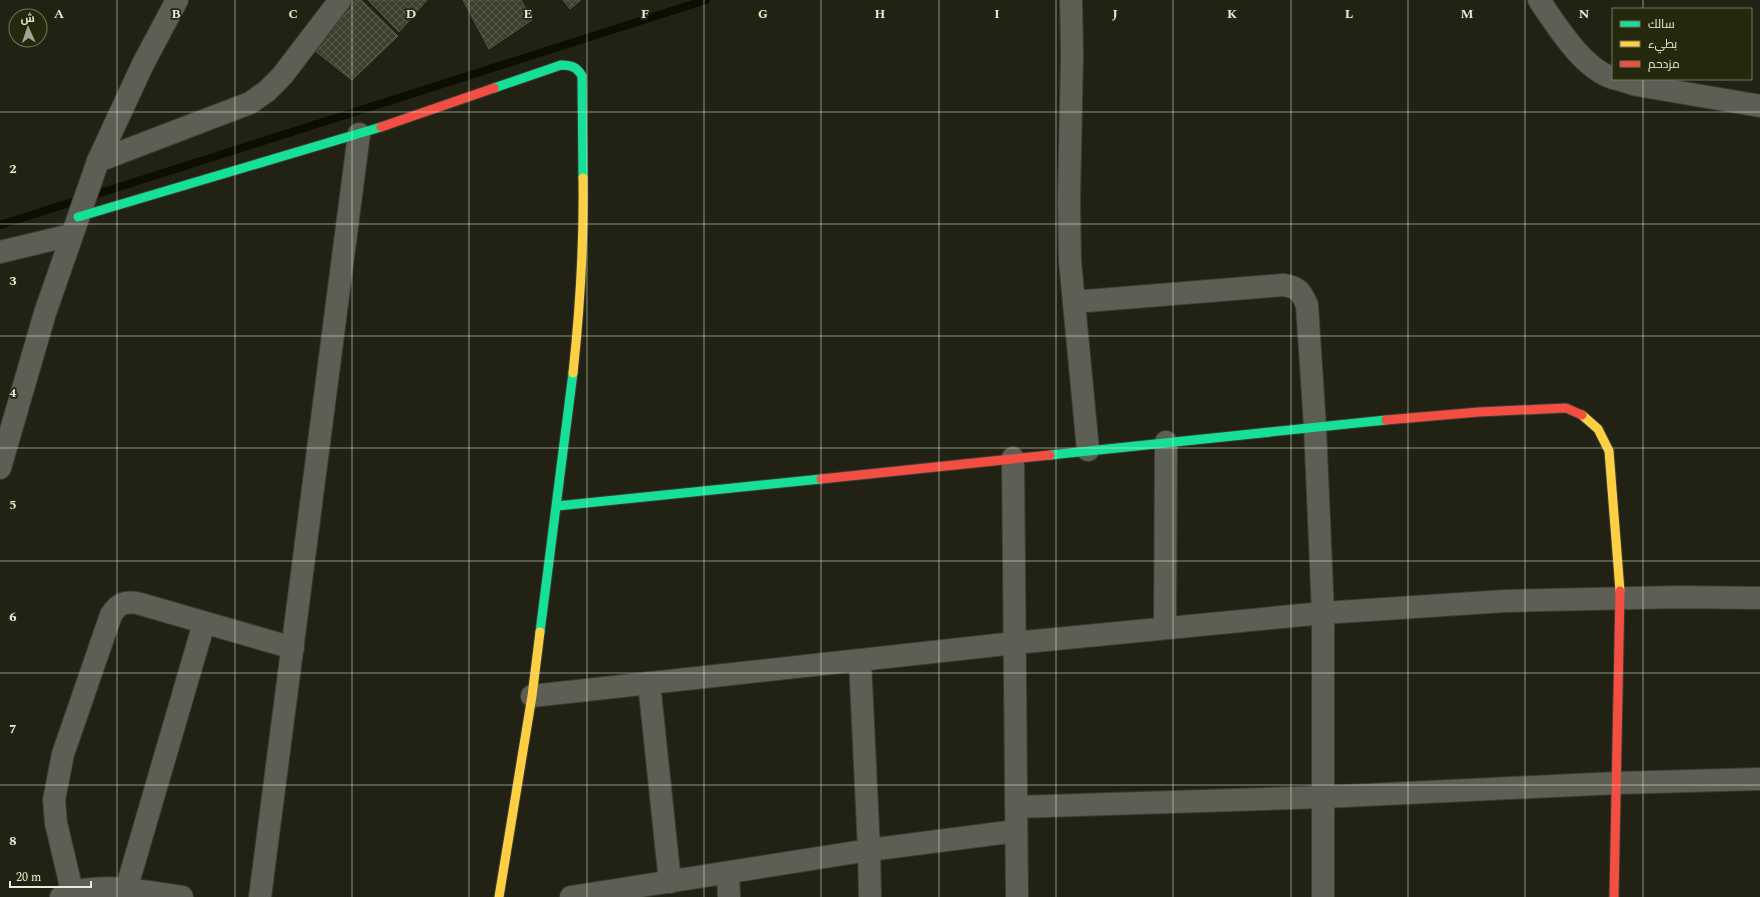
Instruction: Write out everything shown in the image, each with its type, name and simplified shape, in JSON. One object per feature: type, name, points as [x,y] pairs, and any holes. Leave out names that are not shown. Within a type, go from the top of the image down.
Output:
[{"type":"street","points":[[0,468],[46,313],[98,162],[143,64],[177,0]]},
{"type":"street","points":[[98,162],[250,103],[268,91],[300,55],[340,0]]},
{"type":"street","points":[[1071,0],[1072,69],[1069,201],[1070,261],[1088,450]]},
{"type":"street","points":[[1539,0],[1585,61],[1605,75],[1612,78]]},
{"type":"street","points":[[0,252],[75,226],[359,134],[561,65],[571,65],[579,71],[582,76],[584,212],[578,329],[532,696],[499,897]]},
{"type":"street","points":[[1622,80],[1664,90],[1760,106]]},
{"type":"street","points":[[260,897],[359,134]]},
{"type":"street","points":[[1074,302],[1283,285],[1293,286],[1302,293],[1306,305],[1315,427],[1323,613],[1323,897]]},
{"type":"street","points":[[556,506],[1315,427],[1479,412],[1566,408],[1579,413],[1592,422],[1603,436],[1609,450],[1621,598],[1614,897]]},
{"type":"street","points":[[1165,628],[1166,442]]},
{"type":"street","points":[[1013,458],[1017,897]]},
{"type":"street","points":[[532,696],[1015,643],[1323,613],[1505,601],[1679,597],[1760,598]]},
{"type":"street","points":[[182,897],[126,890],[92,888],[66,894],[54,800],[63,754],[111,615],[116,607],[122,603],[129,602],[293,648]]},
{"type":"street","points":[[126,890],[204,623]]},
{"type":"street","points":[[860,660],[870,897]]},
{"type":"street","points":[[649,683],[670,882]]},
{"type":"street","points":[[1016,807],[1323,797],[1617,783],[1760,779]]},
{"type":"street","points":[[571,897],[869,850],[1016,831]]},
{"type":"street","points":[[728,873],[729,897]]},
{"type":"building","points":[[354,0],[361,0],[398,36],[352,80],[314,50]]},
{"type":"building","points":[[368,0],[427,0],[399,32]]},
{"type":"building","points":[[463,0],[521,0],[532,20],[489,49]]},
{"type":"building","points":[[563,0],[581,0],[570,9]]},
{"type":"waterway","points":[[0,225],[706,0]]},
{"type":"traffic: fast","points":[[494,88],[561,65],[568,65],[578,70],[582,76],[583,178]]},
{"type":"traffic: fast","points":[[78,217],[381,127]]},
{"type":"traffic: fast","points":[[540,632],[573,373]]},
{"type":"traffic: fast","points":[[1050,455],[1386,420]]},
{"type":"traffic: fast","points":[[557,506],[821,479]]},
{"type":"traffic: slow","points":[[573,373],[581,276],[583,178]]},
{"type":"traffic: slow","points":[[1582,415],[1598,429],[1609,451],[1620,591]]},
{"type":"traffic: slow","points":[[499,897],[532,696],[540,632]]},
{"type":"traffic: jam","points":[[381,127],[494,88]]},
{"type":"traffic: jam","points":[[1386,420],[1479,412],[1566,408],[1582,415]]},
{"type":"traffic: jam","points":[[821,479],[1050,455]]},
{"type":"traffic: jam","points":[[1614,897],[1620,591]]}]
